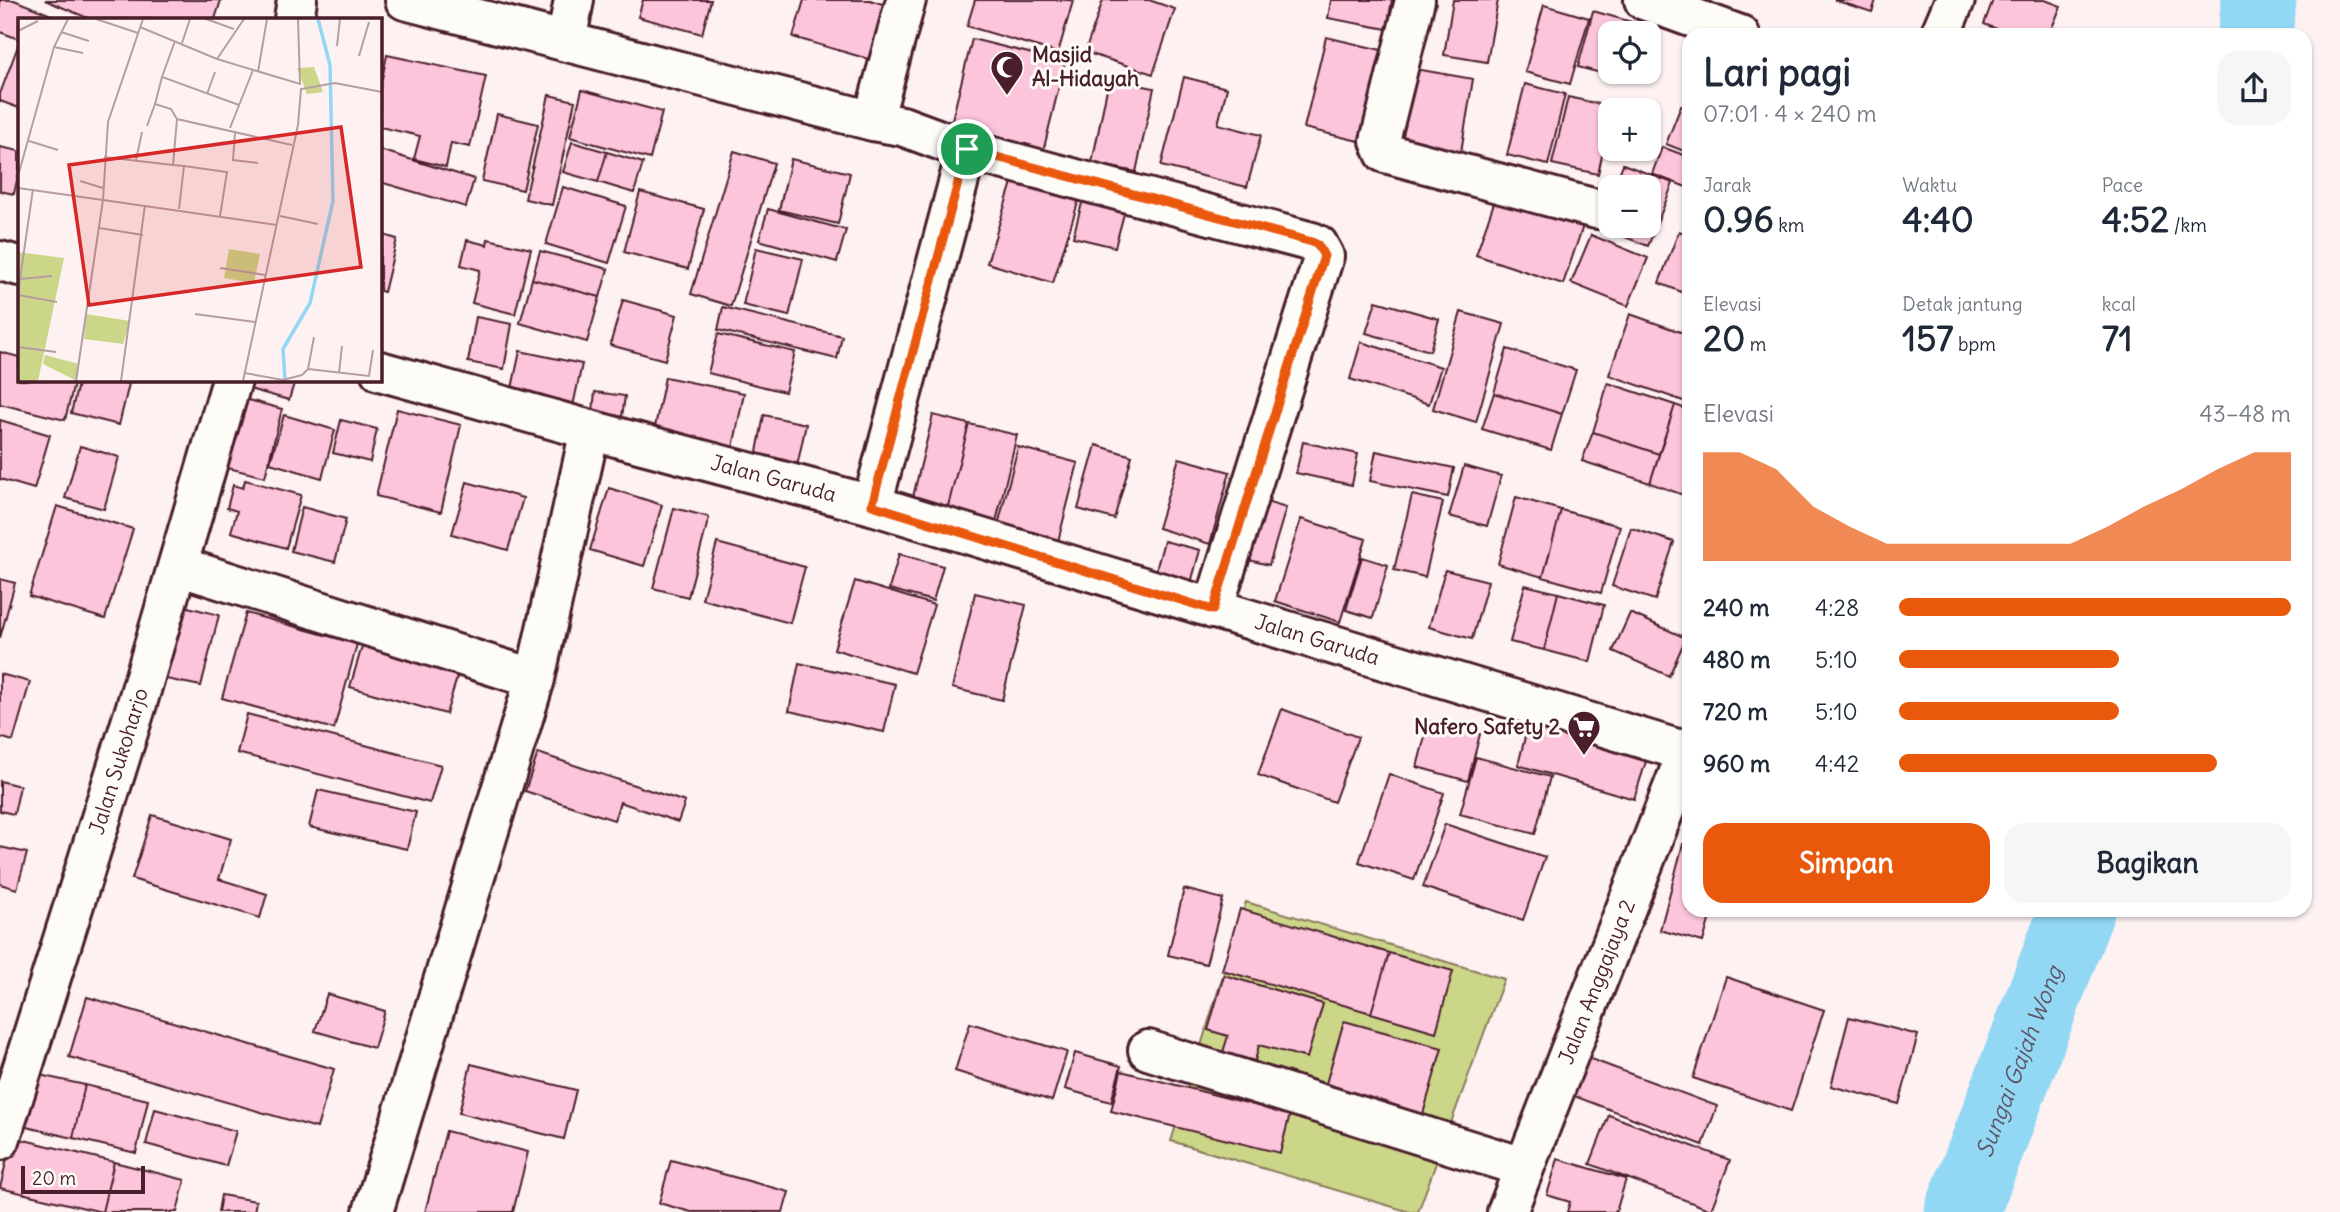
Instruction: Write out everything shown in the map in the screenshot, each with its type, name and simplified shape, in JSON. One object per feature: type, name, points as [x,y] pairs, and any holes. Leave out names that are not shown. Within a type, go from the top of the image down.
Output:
[{"type":"street","points":[[294,18],[297,0]]},
{"type":"street","points":[[405,0],[873,121],[902,126],[967,149],[1312,242],[1322,250],[1324,256],[1213,610]]},
{"type":"street","points":[[566,42],[574,0]]},
{"type":"street","points":[[873,121],[906,0]]},
{"type":"street","points":[[1415,0],[1380,141],[1385,153],[1596,209]]},
{"type":"street","points":[[1644,0],[1721,28]]},
{"type":"street","points":[[1943,28],[1955,0]]},
{"type":"street","points":[[872,505],[967,149]]},
{"type":"street","points":[[0,261],[18,266]]},
{"type":"street","name":"Jalan Garuda","points":[[382,372],[872,505],[1213,610],[1682,748]]},
{"type":"street","name":"Jalan Sukoharjo","points":[[0,1140],[136,707],[231,382]]},
{"type":"street","points":[[373,1212],[535,679],[590,430]]},
{"type":"street","points":[[178,566],[535,679]]},
{"type":"street","name":"Jalan Anggajaya 2","points":[[1507,1212],[1682,765]]},
{"type":"street","points":[[1148,1050],[1523,1167]]},
{"type":"green space","points":[[1246,902],[1504,979],[1418,1212],[1410,1212],[1171,1141]]},
{"type":"building","points":[[0,0],[14,0],[49,14],[47,18],[18,18],[18,39],[0,32]]},
{"type":"building","points":[[45,0],[221,0],[215,18],[88,18]]},
{"type":"building","points":[[643,0],[711,0],[702,34],[638,17]]},
{"type":"building","points":[[804,0],[870,0],[898,9],[882,63],[793,37]]},
{"type":"building","points":[[975,0],[1073,1],[1058,53],[967,26]]},
{"type":"building","points":[[1103,0],[1149,0],[1175,9],[1153,74],[1085,52]]},
{"type":"building","points":[[1331,0],[1392,0],[1387,29],[1328,18]]},
{"type":"building","points":[[1453,0],[1498,0],[1487,62],[1444,55]]},
{"type":"building","points":[[1834,0],[1876,0],[1872,12]]},
{"type":"building","points":[[1993,0],[2045,0],[2061,6],[2052,28],[1994,28],[1984,24]]},
{"type":"building","points":[[1544,5],[1589,18],[1570,84],[1525,72]]},
{"type":"building","points":[[1593,11],[1628,21],[1598,21],[1598,72],[1578,67]]},
{"type":"building","points":[[1326,37],[1390,52],[1367,143],[1304,128]]},
{"type":"building","name":"Masjid Al-Hidayah","points":[[972,39],[1065,62],[1042,156],[949,132]]},
{"type":"building","points":[[18,46],[18,108],[0,101],[0,94]]},
{"type":"building","points":[[387,55],[486,76],[470,147],[451,143],[446,167],[414,159],[420,136],[382,127],[382,79]]},
{"type":"building","points":[[1404,67],[1473,79],[1459,164],[1390,153]]},
{"type":"building","points":[[1184,77],[1227,88],[1218,124],[1261,135],[1247,187],[1161,166]]},
{"type":"building","points":[[1109,79],[1154,88],[1136,172],[1092,163]]},
{"type":"building","points":[[1525,84],[1565,94],[1548,165],[1507,155]]},
{"type":"building","points":[[582,90],[662,112],[650,159],[570,137]]},
{"type":"building","points":[[549,95],[575,101],[552,205],[525,199]]},
{"type":"building","points":[[1568,97],[1598,104],[1598,161],[1601,161],[1598,174],[1552,164]]},
{"type":"building","points":[[1681,106],[1682,106],[1682,150],[1666,144]]},
{"type":"building","points":[[497,114],[538,124],[523,190],[482,181]]},
{"type":"building","points":[[572,142],[607,152],[598,182],[563,172]]},
{"type":"building","points":[[0,147],[18,151],[18,176],[14,194],[0,191]]},
{"type":"building","points":[[1662,147],[1682,154],[1682,185],[1661,177],[1661,175],[1652,174],[1657,161],[1661,161]]},
{"type":"building","points":[[382,151],[474,179],[466,207],[382,183]]},
{"type":"building","points":[[734,151],[774,163],[731,306],[691,294]]},
{"type":"building","points":[[607,152],[643,163],[634,193],[598,182]]},
{"type":"building","points":[[791,159],[850,173],[838,224],[779,210]]},
{"type":"building","points":[[1623,164],[1652,175],[1619,175]]},
{"type":"building","points":[[1015,173],[1081,193],[1053,283],[987,263]]},
{"type":"building","points":[[1661,178],[1673,183],[1661,213]]},
{"type":"building","points":[[563,187],[626,206],[609,263],[546,244]]},
{"type":"building","points":[[1086,188],[1128,199],[1115,247],[1073,237]]},
{"type":"building","points":[[640,192],[704,209],[688,269],[624,252]]},
{"type":"building","points":[[1497,194],[1584,223],[1563,284],[1476,255]]},
{"type":"building","points":[[768,209],[846,230],[837,262],[759,240]]},
{"type":"building","points":[[1679,231],[1682,232],[1682,292],[1659,283]]},
{"type":"building","points":[[382,235],[397,239],[382,292]]},
{"type":"building","points":[[1591,235],[1648,258],[1628,306],[1571,283]]},
{"type":"building","points":[[1627,238],[1651,238],[1648,246]]},
{"type":"building","points":[[488,239],[531,249],[515,314],[472,303],[480,270],[461,265],[467,240],[487,245]]},
{"type":"building","points":[[756,248],[803,259],[789,316],[743,305]]},
{"type":"building","points":[[540,251],[608,269],[600,297],[532,279]]},
{"type":"building","points":[[532,279],[600,297],[587,342],[520,323]]},
{"type":"building","points":[[623,300],[677,315],[665,360],[610,345]]},
{"type":"building","points":[[1376,301],[1439,319],[1430,351],[1366,333]]},
{"type":"building","points":[[723,307],[842,336],[837,359],[718,330]]},
{"type":"building","points":[[1461,312],[1504,324],[1476,422],[1433,409]]},
{"type":"building","points":[[1630,314],[1682,333],[1682,401],[1609,375]]},
{"type":"building","points":[[476,317],[512,324],[504,369],[468,362]]},
{"type":"building","points":[[718,334],[795,352],[785,392],[708,373]]},
{"type":"building","points":[[1361,342],[1441,367],[1429,404],[1350,379]]},
{"type":"building","points":[[1507,349],[1576,370],[1562,414],[1494,393]]},
{"type":"building","points":[[520,351],[582,364],[573,406],[511,393]]},
{"type":"building","points":[[0,352],[18,357],[18,382],[74,382],[65,420],[0,404]]},
{"type":"building","points":[[665,377],[744,393],[733,448],[654,432]]},
{"type":"building","points":[[79,382],[129,384],[119,425],[71,413]]},
{"type":"building","points":[[243,382],[294,382],[289,400],[242,387]]},
{"type":"building","points":[[1608,383],[1675,405],[1659,454],[1593,432]]},
{"type":"building","points":[[595,392],[625,396],[621,424],[592,421]]},
{"type":"building","points":[[1494,393],[1562,414],[1551,450],[1482,429]]},
{"type":"building","points":[[237,397],[282,409],[265,477],[220,466]]},
{"type":"building","points":[[1675,405],[1682,408],[1682,494],[1650,483]]},
{"type":"building","points":[[397,409],[461,425],[441,512],[376,496]]},
{"type":"building","points":[[284,415],[335,430],[322,478],[270,463]]},
{"type":"building","points":[[764,415],[806,424],[795,476],[754,468]]},
{"type":"building","points":[[933,415],[969,424],[946,514],[911,505]]},
{"type":"building","points":[[0,420],[50,435],[34,489],[0,479]]},
{"type":"building","points":[[341,420],[377,429],[370,462],[333,453]]},
{"type":"building","points":[[969,424],[1017,435],[995,526],[946,514]]},
{"type":"building","points":[[1593,432],[1659,454],[1650,483],[1582,461]]},
{"type":"building","points":[[1303,442],[1358,454],[1352,485],[1296,473]]},
{"type":"building","points":[[1096,445],[1132,456],[1114,519],[1078,509]]},
{"type":"building","points":[[80,446],[119,457],[104,509],[65,498]]},
{"type":"building","points":[[1018,447],[1078,463],[1056,549],[996,533]]},
{"type":"building","points":[[1376,451],[1454,468],[1448,497],[1370,481]]},
{"type":"building","points":[[1179,458],[1230,472],[1210,544],[1158,528]]},
{"type":"building","points":[[1464,466],[1501,476],[1487,526],[1449,516]]},
{"type":"building","points":[[245,480],[301,495],[286,548],[231,532],[237,511],[227,508],[233,485],[243,488]]},
{"type":"building","points":[[467,482],[523,498],[508,550],[452,534]]},
{"type":"building","points":[[609,488],[662,505],[644,566],[590,550]]},
{"type":"building","points":[[1412,495],[1443,502],[1425,577],[1394,570]]},
{"type":"building","points":[[1516,497],[1561,510],[1543,577],[1498,564]]},
{"type":"building","points":[[1253,498],[1286,508],[1269,565],[1237,557]]},
{"type":"building","points":[[57,506],[133,529],[105,619],[29,596]]},
{"type":"building","points":[[302,507],[346,519],[335,562],[291,551]]},
{"type":"building","points":[[674,508],[709,517],[688,597],[653,588]]},
{"type":"building","points":[[1561,510],[1620,526],[1601,593],[1543,577]]},
{"type":"building","points":[[1301,519],[1366,539],[1340,622],[1275,601]]},
{"type":"building","points":[[1631,528],[1674,542],[1655,600],[1612,586]]},
{"type":"building","points":[[1164,541],[1200,550],[1191,583],[1155,574]]},
{"type":"building","points":[[717,543],[805,567],[790,623],[702,599]]},
{"type":"building","points":[[899,554],[943,566],[933,601],[889,589]]},
{"type":"building","points":[[1362,557],[1388,565],[1373,618],[1346,610]]},
{"type":"building","points":[[1445,570],[1488,581],[1472,639],[1429,627]]},
{"type":"building","points":[[0,579],[15,583],[0,638]]},
{"type":"building","points":[[855,581],[934,605],[913,673],[834,649]]},
{"type":"building","points":[[1525,585],[1558,593],[1544,650],[1510,642]]},
{"type":"building","points":[[975,593],[1026,605],[1002,700],[952,688]]},
{"type":"building","points":[[1558,593],[1604,605],[1590,662],[1544,650]]},
{"type":"building","points":[[184,606],[219,615],[201,686],[166,679]]},
{"type":"building","points":[[246,613],[357,644],[334,729],[222,698]]},
{"type":"building","points":[[1630,613],[1682,636],[1682,647],[1669,676],[1613,651]]},
{"type":"building","points":[[363,643],[459,671],[446,714],[350,687]]},
{"type":"building","points":[[799,663],[895,684],[884,732],[789,711]]},
{"type":"building","points":[[0,674],[30,682],[13,741],[0,737]]},
{"type":"building","points":[[1282,709],[1358,737],[1334,802],[1258,775]]},
{"type":"building","name":"Nafero Safety 2","points":[[1531,713],[1650,749],[1634,799],[1518,765]]},
{"type":"building","points":[[247,714],[441,765],[430,803],[237,753]]},
{"type":"building","points":[[1429,721],[1480,734],[1468,781],[1417,767]]},
{"type":"building","points":[[538,753],[685,802],[678,822],[620,802],[614,820],[525,791]]},
{"type":"building","points":[[1476,757],[1550,777],[1535,834],[1460,814]]},
{"type":"building","points":[[1389,774],[1444,793],[1414,880],[1359,862]]},
{"type":"building","points":[[0,781],[20,786],[14,814],[0,811]]},
{"type":"building","points":[[318,790],[416,812],[407,849],[309,827]]},
{"type":"building","points":[[152,815],[231,839],[219,879],[267,894],[260,918],[132,879]]},
{"type":"building","points":[[1445,824],[1545,857],[1523,920],[1423,887]]},
{"type":"building","points":[[0,847],[27,853],[17,889],[0,884]]},
{"type":"building","points":[[1682,848],[1682,917],[1710,917],[1703,942],[1660,930]]},
{"type":"building","points":[[1184,889],[1223,899],[1206,964],[1168,955]]},
{"type":"building","points":[[1240,909],[1389,953],[1371,1013],[1222,970]]},
{"type":"building","points":[[1389,953],[1453,971],[1436,1032],[1371,1013]]},
{"type":"building","points":[[1224,975],[1323,1004],[1307,1058],[1259,1045],[1255,1061],[1223,1052],[1228,1036],[1208,1030]]},
{"type":"building","points":[[1726,977],[1824,1010],[1791,1111],[1693,1078]]},
{"type":"building","points":[[327,994],[385,1011],[374,1048],[315,1031]]},
{"type":"building","points":[[87,997],[334,1069],[317,1128],[69,1057]]},
{"type":"building","points":[[1849,1017],[1918,1035],[1899,1104],[1831,1086]]},
{"type":"building","points":[[1344,1021],[1442,1048],[1423,1114],[1325,1087]]},
{"type":"building","points":[[970,1023],[1067,1052],[1052,1101],[955,1071]]},
{"type":"building","points":[[1075,1053],[1121,1066],[1111,1102],[1065,1089]]},
{"type":"building","points":[[1588,1058],[1717,1106],[1703,1145],[1574,1096]]},
{"type":"building","points":[[471,1064],[576,1090],[564,1139],[459,1113]]},
{"type":"building","points":[[1121,1071],[1290,1114],[1280,1153],[1111,1111]]},
{"type":"building","points":[[30,1073],[85,1085],[73,1138],[18,1125]]},
{"type":"building","points":[[85,1085],[148,1100],[136,1153],[73,1138]]},
{"type":"building","points":[[155,1109],[236,1131],[226,1166],[146,1144]]},
{"type":"building","points":[[1609,1115],[1730,1160],[1711,1210],[1590,1164]]},
{"type":"building","points":[[446,1131],[528,1152],[513,1212],[425,1212]]},
{"type":"building","points":[[12,1137],[114,1162],[102,1212],[0,1188]]},
{"type":"building","points":[[1558,1159],[1626,1179],[1616,1212],[1567,1212],[1570,1202],[1547,1195]]},
{"type":"building","points":[[671,1160],[789,1192],[783,1212],[691,1212],[659,1203]]},
{"type":"building","points":[[114,1162],[185,1180],[177,1212],[102,1212]]},
{"type":"building","points":[[221,1195],[256,1201],[254,1212],[218,1212]]},
{"type":"waterway","name":"Sungai Gajah Wong","points":[[2256,28],[2259,0]]},
{"type":"waterway","name":"Sungai Gajah Wong","points":[[1962,1212],[2074,917]]},
{"type":"place","name":"Masjid Al-Hidayah","points":[[1007,97]]},
{"type":"place","name":"Nafero Safety 2","points":[[1584,757]]},
{"type":"route","points":[[967,149],[1312,242],[1322,250],[1324,256],[1213,610],[872,505],[967,149]]}]
